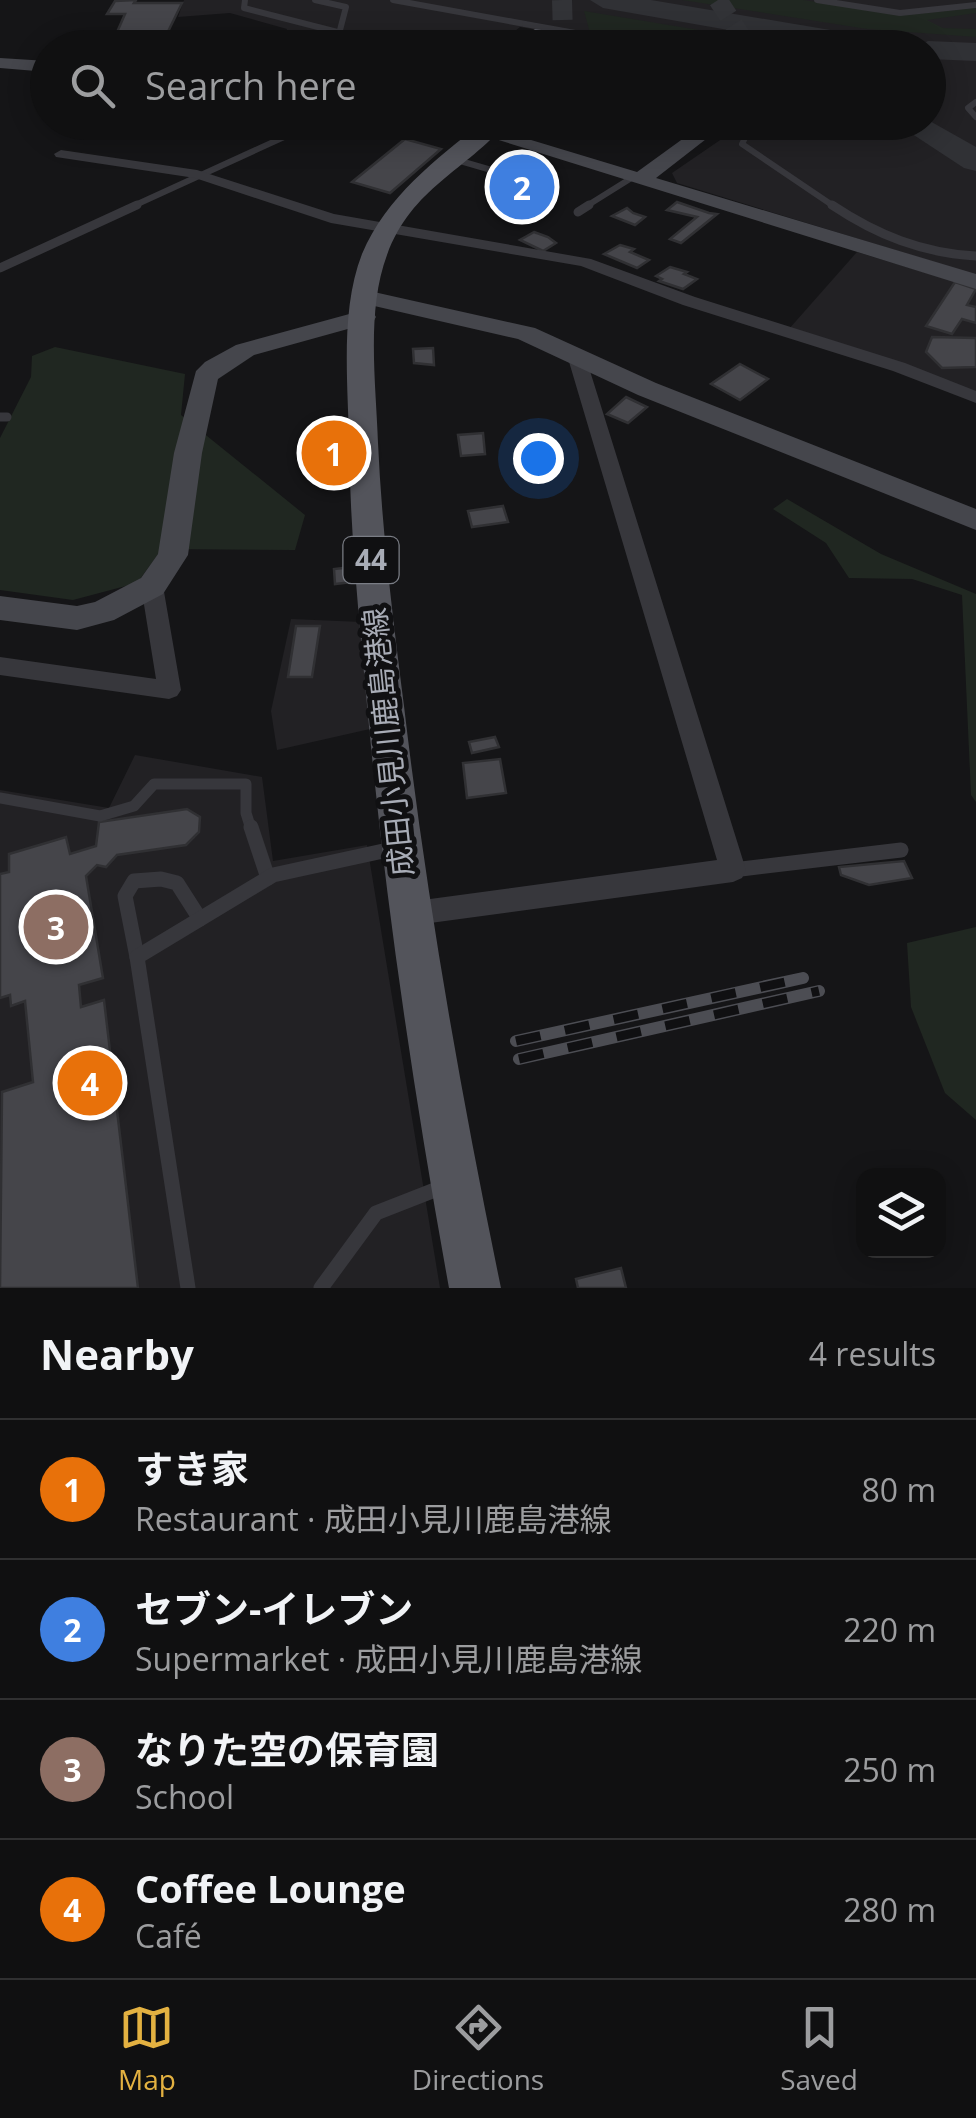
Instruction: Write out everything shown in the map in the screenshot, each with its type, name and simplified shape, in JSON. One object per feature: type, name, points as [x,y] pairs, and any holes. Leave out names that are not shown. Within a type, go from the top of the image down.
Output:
[{"type":"main road","name":"成田小見川鹿島港線","points":[[474,140],[416,189],[387,228],[374,256],[365,307],[364,481],[408,914],[475,1288]]},
{"type":"street","points":[[0,63],[30,66]]},
{"type":"street","points":[[522,140],[565,158],[976,282]]},
{"type":"street","points":[[637,178],[693,140]]},
{"type":"street","points":[[61,154],[199,175],[306,212],[586,262],[689,302],[899,367],[976,397]]},
{"type":"street","points":[[0,666],[169,690],[168,572],[204,377],[214,366],[246,350],[365,307],[526,333],[647,390],[976,520]]},
{"type":"street","points":[[408,914],[733,870],[576,355]]},
{"type":"street","points":[[0,608],[78,618],[116,606],[168,572]]},
{"type":"lane","points":[[244,0],[244,8],[340,30],[346,7],[315,0]]},
{"type":"lane","points":[[394,0],[519,30]]},
{"type":"lane","points":[[817,0],[900,12],[976,4]]},
{"type":"lane","points":[[976,102],[968,108],[976,117]]},
{"type":"lane","points":[[0,268],[277,140]]},
{"type":"lane","points":[[744,140],[742,144],[870,231],[938,254],[976,256]]},
{"type":"lane","points":[[450,158],[505,174]]},
{"type":"lane","points":[[528,161],[547,169]]},
{"type":"lane","points":[[578,212],[637,178]]},
{"type":"lane","points":[[0,798],[100,816],[134,806],[154,784],[246,784],[246,814],[268,878]]},
{"type":"lane","points":[[137,957],[268,878],[399,848]]},
{"type":"lane","points":[[733,870],[901,850]]},
{"type":"lane","points":[[188,1288],[125,896],[134,881],[169,877],[185,886],[200,919]]},
{"type":"lane","points":[[321,1288],[376,1213],[454,1182]]},
{"type":"shaded area","points":[[184,0],[976,0],[976,275],[677,183],[672,173],[720,140],[946,140],[946,30],[287,30],[230,13],[178,17]]},
{"type":"shaded area","points":[[682,0],[803,0],[905,15],[976,8],[976,13],[927,20],[943,28],[976,29],[976,37],[946,35],[946,30],[867,29]]},
{"type":"shaded area","points":[[584,11],[699,30],[589,30]]},
{"type":"shaded area","points":[[857,252],[976,288],[976,393],[789,329]]},
{"type":"shaded area","points":[[55,347],[185,374],[181,415],[305,515],[295,550],[162,549],[137,583],[73,600],[0,590],[0,438],[31,377],[32,356]]},
{"type":"shaded area","points":[[787,499],[881,554],[976,594],[976,802],[971,795],[962,595],[912,579],[849,578],[826,543],[773,509]]},
{"type":"shaded area","points":[[291,619],[362,622],[370,729],[277,750],[271,711]]},
{"type":"shaded area","points":[[135,755],[262,777],[273,861],[367,845],[440,1288],[0,1288],[0,790],[109,808]]},
{"type":"shaded area","points":[[976,927],[976,1120],[945,1093],[911,1007],[907,943]]},
{"type":"building","points":[[115,1],[182,3],[169,30],[118,30],[125,14],[107,14]]},
{"type":"building","points":[[404,140],[441,149],[390,193],[352,182]]},
{"type":"building","points":[[527,176],[542,183],[517,197],[501,190]]},
{"type":"building","points":[[677,202],[717,214],[681,243],[670,239],[697,217],[667,210]]},
{"type":"building","points":[[627,208],[645,217],[635,225],[612,216]]},
{"type":"building","points":[[534,232],[556,243],[543,251],[520,240]]},
{"type":"building","points":[[620,245],[649,260],[637,268],[604,254]]},
{"type":"building","points":[[670,267],[697,279],[683,289],[659,281],[662,279],[656,276]]},
{"type":"building","points":[[955,282],[976,289],[967,305],[976,307],[976,323],[962,319],[952,334],[926,326]]},
{"type":"building","points":[[932,337],[976,338],[976,367],[942,368],[926,352]]},
{"type":"building","points":[[433,348],[434,365],[414,363],[413,349]]},
{"type":"building","points":[[740,364],[768,379],[740,400],[711,384]]},
{"type":"building","points":[[626,397],[647,407],[628,423],[607,414]]},
{"type":"building","points":[[483,433],[485,454],[461,456],[458,435]]},
{"type":"building","points":[[342,446],[342,458],[304,462],[304,449]]},
{"type":"building","points":[[503,506],[508,522],[472,527],[468,511]]},
{"type":"building","points":[[352,567],[353,582],[335,584],[334,569]]},
{"type":"building","points":[[296,626],[320,626],[312,677],[288,677]]},
{"type":"building","points":[[495,737],[499,747],[472,753],[469,742]]},
{"type":"building","points":[[500,759],[506,793],[467,798],[463,763]]},
{"type":"building","points":[[187,809],[200,817],[199,832],[186,845],[117,855],[106,867],[97,865],[86,876],[103,978],[79,985],[81,1007],[104,1000],[138,1288],[0,1288],[2,1092],[33,1082],[25,1001],[11,1006],[10,995],[0,998],[0,874],[9,872],[9,854],[66,837],[70,854],[96,846],[99,822]]},
{"type":"building","points":[[904,861],[912,878],[869,885],[841,875],[839,867]]},
{"type":"building","points":[[621,1268],[626,1288],[578,1288],[576,1279]]},
{"type":"taxiway","points":[[603,0],[779,30]]},
{"type":"taxiway","points":[[946,51],[976,52]]},
{"type":"taxiway","points":[[940,140],[976,161]]},
{"type":"tunnel","points":[[562,0],[563,30]]},
{"type":"tunnel","points":[[718,0],[737,30]]},
{"type":"railway","points":[[516,1041],[803,978]]},
{"type":"railway","points":[[519,1059],[819,991]]},
{"type":"place","name":"セブン-イレブン","points":[[522,187]]},
{"type":"place","name":"すき家","points":[[334,453]]},
{"type":"place","name":"なりた空の保育園","points":[[56,927]]},
{"type":"place","name":"Coffee Lounge","points":[[90,1083]]}]
